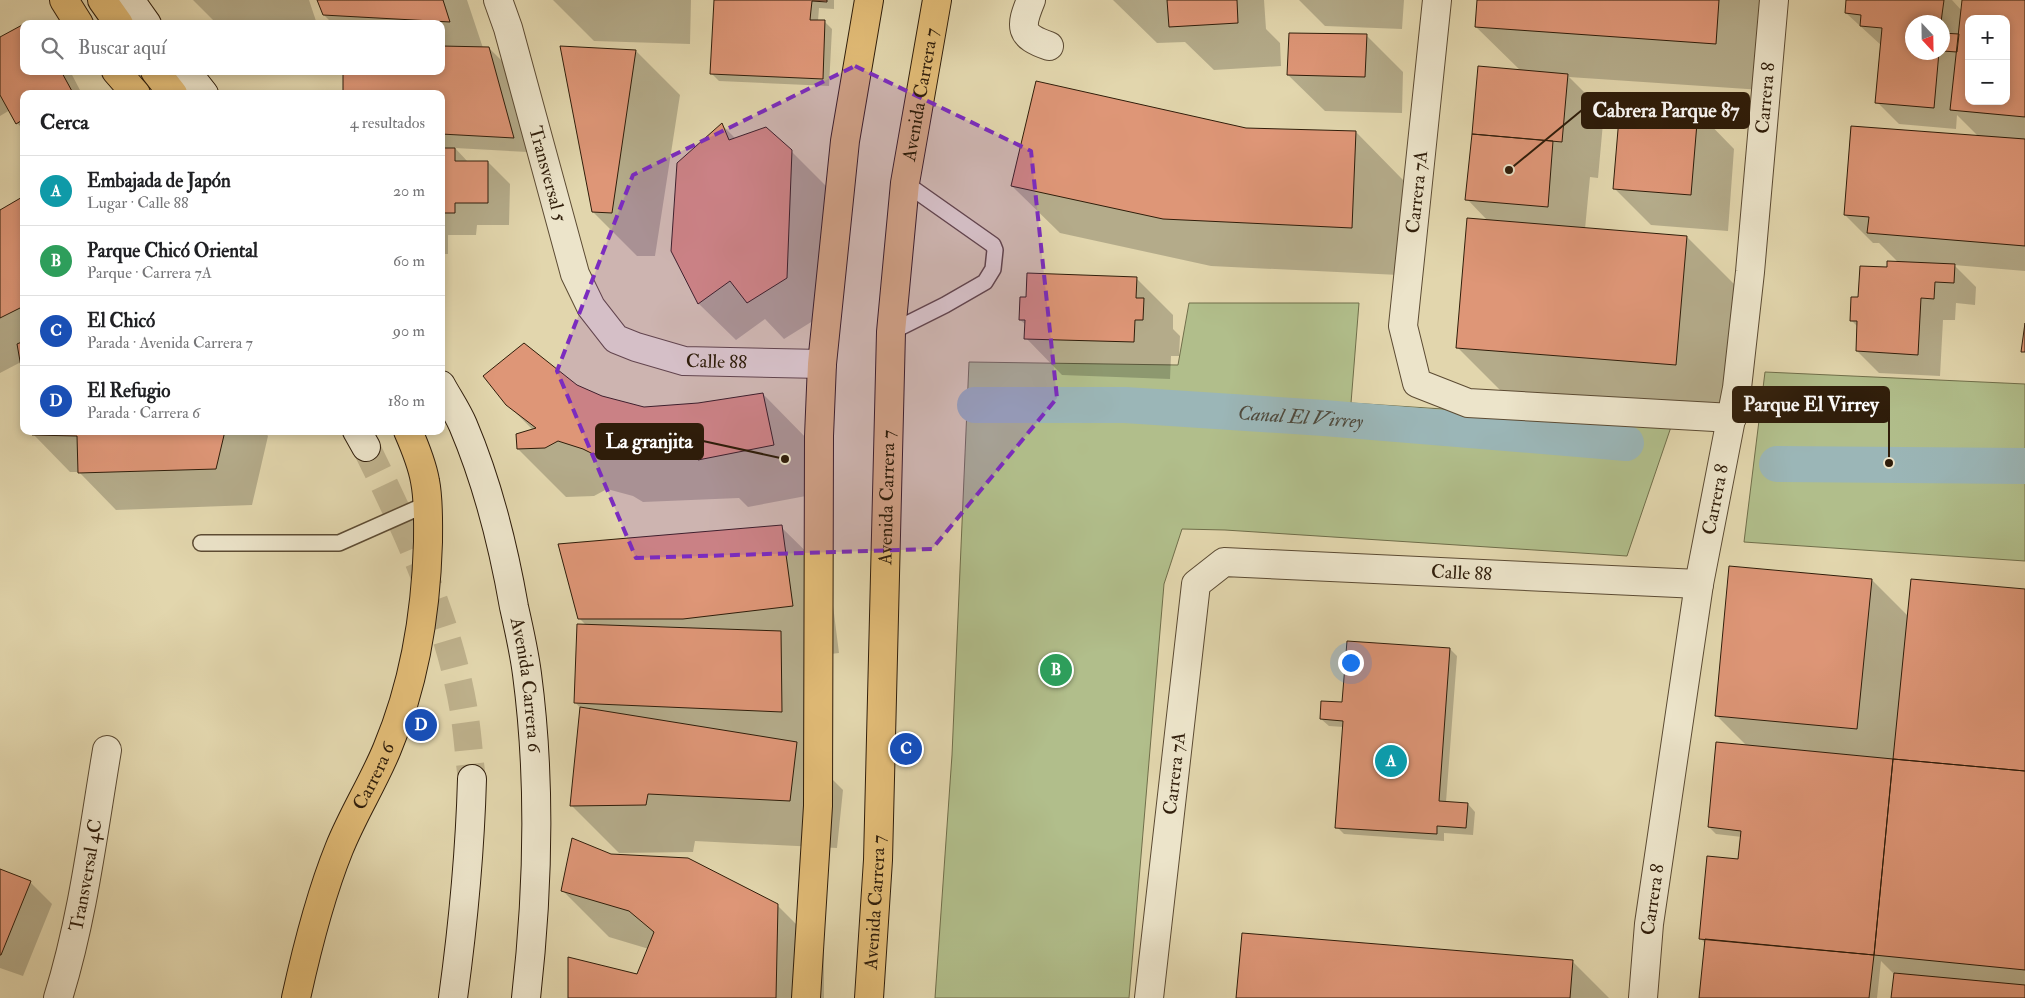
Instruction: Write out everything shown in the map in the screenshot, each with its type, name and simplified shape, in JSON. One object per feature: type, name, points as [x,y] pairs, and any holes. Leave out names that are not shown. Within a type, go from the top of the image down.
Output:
[{"type":"main road","points":[[64,0],[76,20]]},
{"type":"main road","points":[[102,0],[116,20]]},
{"type":"main road","points":[[806,998],[818,806],[818,436],[822,364],[845,140],[870,0]]},
{"type":"main road","name":"Avenida Carrera 7","points":[[869,998],[878,860],[891,332],[905,182],[937,0]]},
{"type":"main road","points":[[119,75],[133,90]]},
{"type":"main road","points":[[158,75],[170,90]]},
{"type":"main road","name":"Carrera 6","points":[[296,998],[336,856],[387,749],[401,711],[412,669],[424,598],[427,558],[427,504],[425,481],[418,455],[410,435]]},
{"type":"street","points":[[130,0],[144,20]]},
{"type":"street","name":"Transversal 5","points":[[498,0],[508,28],[575,274],[591,307],[616,339]]},
{"type":"street","points":[[1031,0],[1024,18],[1024,30],[1032,40],[1049,46]]},
{"type":"street","name":"Carrera 7A","points":[[1437,0],[1403,326],[1417,383],[1468,403],[1732,418]]},
{"type":"street","name":"Carrera 8","points":[[1643,998],[1649,924],[1699,584],[1738,388],[1774,0]]},
{"type":"street","points":[[189,75],[201,90]]},
{"type":"street","name":"Calle 88","points":[[616,339],[684,361],[822,364]]},
{"type":"street","name":"Avenida Carrera 6","points":[[445,392],[462,423],[498,525],[527,673],[534,746],[536,840],[534,902],[526,998]]},
{"type":"street","name":"Calle 88","points":[[1224,562],[1699,584]]},
{"type":"street","name":"Carrera 7A","points":[[1149,998],[1196,584],[1224,562]]},
{"type":"street","name":"Transversal 4C","points":[[58,998],[65,976],[85,883],[107,750]]},
{"type":"street","points":[[453,998],[463,925],[472,779]]},
{"type":"lane","points":[[891,332],[945,305],[985,282],[993,269],[995,250],[993,245],[980,234],[905,182]]},
{"type":"lane","points":[[201,543],[339,543],[427,504]]},
{"type":"highlighted area","points":[[855,66],[1031,151],[1057,398],[932,549],[636,558],[557,371],[633,175]]},
{"type":"green space","points":[[1189,303],[1359,303],[1351,403],[1672,424],[1627,556],[1225,530],[1182,529],[1164,584],[1129,998],[935,998],[952,755],[969,362],[1178,365]]},
{"type":"green space","points":[[1765,372],[2025,384],[2025,561],[1744,542]]},
{"type":"building","points":[[317,0],[443,0],[450,22],[445,22],[445,20],[323,15]]},
{"type":"building","points":[[714,0],[827,0],[827,2],[812,1],[810,20],[825,20],[823,79],[710,74]]},
{"type":"building","points":[[1167,0],[1237,0],[1238,23],[1169,27]]},
{"type":"building","points":[[1477,0],[1719,0],[1716,44],[1475,27]]},
{"type":"building","points":[[1846,0],[1944,0],[1942,15],[1905,15],[1905,60],[1938,60],[1934,108],[1875,103],[1882,28],[1860,26],[1861,15],[1845,13]]},
{"type":"building","points":[[1962,0],[2025,0],[2025,117],[1950,110]]},
{"type":"building","points":[[20,26],[20,75],[63,75],[71,90],[20,90],[20,122],[16,124],[0,95],[0,37]]},
{"type":"building","points":[[1289,33],[1367,34],[1365,77],[1287,75]]},
{"type":"building","points":[[1950,33],[1959,34],[1957,52],[1950,52]]},
{"type":"building","points":[[445,46],[489,47],[514,138],[445,134],[445,90],[343,90],[343,75],[445,75]]},
{"type":"building","points":[[560,46],[636,50],[612,213],[592,212]]},
{"type":"building","points":[[1478,66],[1568,74],[1562,142],[1472,134]]},
{"type":"building","points":[[1036,81],[1246,128],[1356,131],[1352,228],[1163,219],[1011,186]]},
{"type":"building","points":[[1620,106],[1698,111],[1691,195],[1613,189]]},
{"type":"building","points":[[722,123],[729,140],[766,127],[792,150],[787,278],[747,303],[730,281],[698,304],[671,251],[677,163]]},
{"type":"building","points":[[1851,126],[2025,139],[2025,246],[1867,233],[1869,217],[1844,215]]},
{"type":"building","points":[[1472,134],[1553,141],[1548,207],[1465,200]]},
{"type":"building","points":[[445,148],[455,148],[455,161],[488,161],[488,203],[455,203],[455,213],[445,213]]},
{"type":"building","points":[[20,198],[20,308],[0,318],[0,210]]},
{"type":"building","points":[[1467,218],[1687,236],[1676,365],[1456,348]]},
{"type":"building","points":[[1887,261],[1955,264],[1954,283],[1935,282],[1934,299],[1921,298],[1918,355],[1856,351],[1857,321],[1850,321],[1851,297],[1858,297],[1860,266],[1887,267]]},
{"type":"building","points":[[1027,273],[1137,277],[1136,298],[1144,298],[1143,320],[1135,320],[1134,342],[1024,339],[1025,320],[1019,320],[1020,297],[1026,297]]},
{"type":"building","points":[[2025,323],[2025,352],[2021,352]]},
{"type":"building","points":[[20,343],[20,361],[17,344]]},
{"type":"building","points":[[524,343],[577,385],[602,396],[644,407],[698,403],[763,393],[774,445],[698,460],[695,450],[593,454],[558,441],[545,448],[517,449],[516,434],[536,428],[506,405],[483,376]]},
{"type":"building","points":[[32,435],[224,435],[216,469],[78,473],[77,436]]},
{"type":"building","points":[[782,525],[793,606],[683,619],[578,619],[558,544]]},
{"type":"building","points":[[1729,566],[1872,579],[1857,729],[1715,716]]},
{"type":"building","points":[[1911,579],[2025,589],[2025,771],[1893,759]]},
{"type":"building","points":[[577,624],[781,631],[782,712],[574,703]]},
{"type":"building","points":[[1347,641],[1450,648],[1439,801],[1468,803],[1466,828],[1437,826],[1437,834],[1335,828],[1343,721],[1320,719],[1321,701],[1342,702]]},
{"type":"building","points":[[580,707],[797,742],[790,801],[648,794],[646,805],[570,806]]},
{"type":"building","points":[[1716,742],[1893,759],[1874,955],[1699,939],[1707,856],[1738,859],[1741,831],[1708,827]]},
{"type":"building","points":[[1893,759],[2025,771],[2025,970],[1874,955]]},
{"type":"building","points":[[572,838],[611,854],[688,858],[778,904],[776,998],[568,998],[568,957],[637,974],[654,932],[629,911],[561,891]]},
{"type":"building","points":[[0,869],[31,881],[1,955],[0,955]]},
{"type":"building","points":[[1242,933],[1573,960],[1570,998],[1236,998]]},
{"type":"building","points":[[1705,939],[1874,955],[1869,998],[1699,998]]},
{"type":"building","points":[[1894,973],[2025,985],[2025,998],[1891,998]]},
{"type":"waterway","name":"Canal El Virrey","points":[[975,405],[1125,405],[1324,418],[1626,443]]},
{"type":"waterway","name":"Canal El Virrey","points":[[1777,464],[2025,466]]},
{"type":"tunnel","points":[[366,447],[412,545],[438,613],[458,683],[465,718],[472,779]]},
{"type":"place","name":"Cabrera Parque 87","points":[[1509,170]]},
{"type":"place","name":"La granjita","points":[[785,459]]},
{"type":"place","name":"Parque El Virrey","points":[[1889,463]]},
{"type":"place","name":"Parque Chicó Oriental","points":[[1056,670]]},
{"type":"place","name":"El Refugio","points":[[421,725]]},
{"type":"place","name":"El Chicó","points":[[906,749]]},
{"type":"place","name":"Embajada de Japón","points":[[1391,761]]}]
